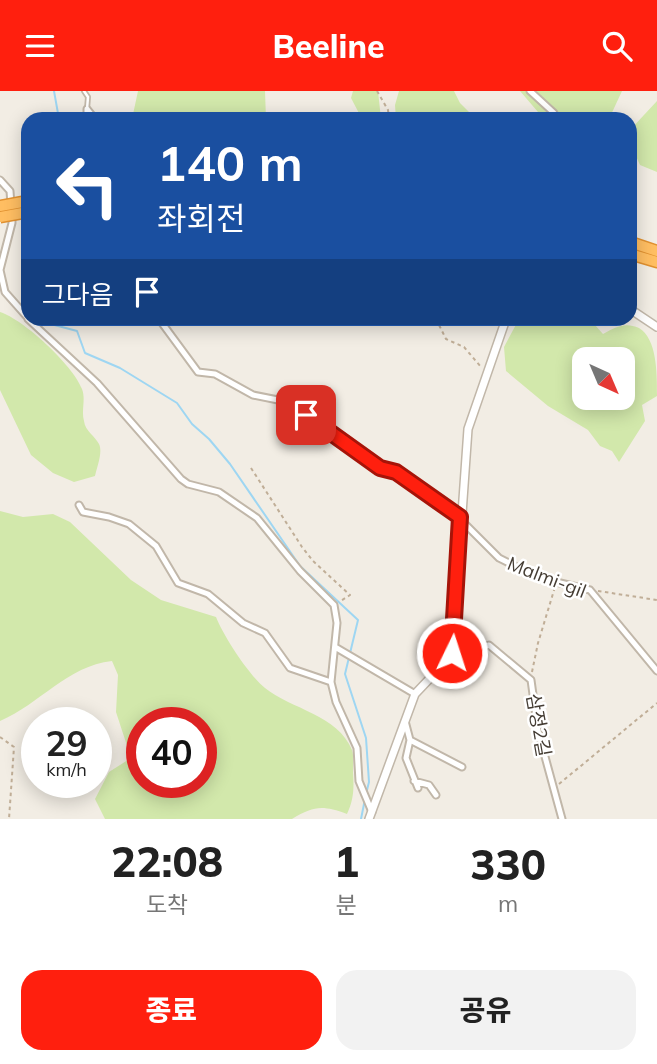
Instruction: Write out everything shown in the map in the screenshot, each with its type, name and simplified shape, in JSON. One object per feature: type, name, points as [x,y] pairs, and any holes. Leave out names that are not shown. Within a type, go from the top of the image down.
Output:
[{"type":"highway","points":[[0,206],[21,202]]},
{"type":"highway","points":[[0,217],[21,213]]},
{"type":"highway","points":[[637,244],[657,251]]},
{"type":"highway","points":[[637,256],[657,262]]},
{"type":"street","points":[[530,91],[546,104],[551,112]]},
{"type":"street","points":[[0,180],[10,191],[12,223],[0,270],[5,292],[21,310]]},
{"type":"street","points":[[637,314],[657,327]]},
{"type":"street","points":[[36,326],[97,383],[181,479],[188,484],[219,492],[257,518],[300,571],[334,605],[338,648],[331,683],[336,702],[357,748],[359,781],[371,815]]},
{"type":"street","name":"Malmi-gil","points":[[164,326],[198,372],[215,374],[253,395],[288,402],[380,468],[396,472],[460,518],[499,558],[539,578],[590,590],[657,671]]},
{"type":"street","points":[[371,815],[415,694],[452,653],[468,429],[503,326]]},
{"type":"street","points":[[79,505],[83,512],[129,524],[156,546],[178,583],[208,594],[243,624],[265,633],[289,668],[331,683]]},
{"type":"street","name":"삼정2길","points":[[452,653],[458,654],[489,645],[531,680],[538,731],[562,819]]},
{"type":"street","points":[[338,648],[415,694]]},
{"type":"street","points":[[405,720],[410,740],[406,758],[418,788]]},
{"type":"street","points":[[410,740],[462,767]]},
{"type":"street","points":[[414,781],[429,785],[436,795]]},
{"type":"lane","points":[[84,91],[88,97],[87,109]]},
{"type":"path","points":[[377,91],[388,112]]},
{"type":"path","points":[[440,326],[446,339],[464,347],[486,374]]},
{"type":"path","points":[[251,468],[302,547],[349,595],[336,604]]},
{"type":"path","points":[[531,680],[538,643],[556,582]]},
{"type":"path","points":[[590,590],[657,600]]},
{"type":"path","points":[[553,789],[657,702]]},
{"type":"path","points":[[0,737],[14,747],[9,819]]},
{"type":"green space","points":[[138,91],[265,91],[266,112],[134,112]]},
{"type":"green space","points":[[353,91],[378,91],[380,112],[358,112],[351,98]]},
{"type":"green space","points":[[399,91],[454,91],[469,112],[396,112]]},
{"type":"green space","points":[[520,91],[622,91],[612,112],[538,112]]},
{"type":"green space","points":[[657,101],[657,172],[640,165],[637,158],[637,122]]},
{"type":"green space","points":[[0,312],[34,333],[77,379],[83,393],[85,425],[100,447],[95,476],[74,482],[53,473],[31,455],[0,390]]},
{"type":"green space","points":[[515,326],[596,326],[603,334],[616,327],[634,326],[645,333],[655,357],[657,396],[642,405],[645,421],[619,462],[612,451],[600,446],[588,430],[548,406],[506,371],[504,347]]},
{"type":"green space","points":[[0,511],[23,517],[53,514],[70,522],[131,580],[161,600],[216,617],[237,655],[265,688],[336,729],[353,752],[352,798],[347,814],[318,808],[292,819],[105,819],[95,799],[112,798],[112,770],[126,761],[126,798],[217,798],[217,707],[126,707],[126,743],[116,712],[118,675],[112,661],[81,670],[0,721]]},
{"type":"waterway","points":[[54,91],[58,112]]},
{"type":"waterway","points":[[58,326],[77,331],[85,353],[120,368],[177,403],[192,424],[230,464],[300,566],[358,620],[345,674],[366,738],[369,782],[366,794]]},
{"type":"waterway","points":[[361,819],[365,799]]},
{"type":"route","points":[[306,415],[380,468],[396,472],[460,517],[452,653]]}]
